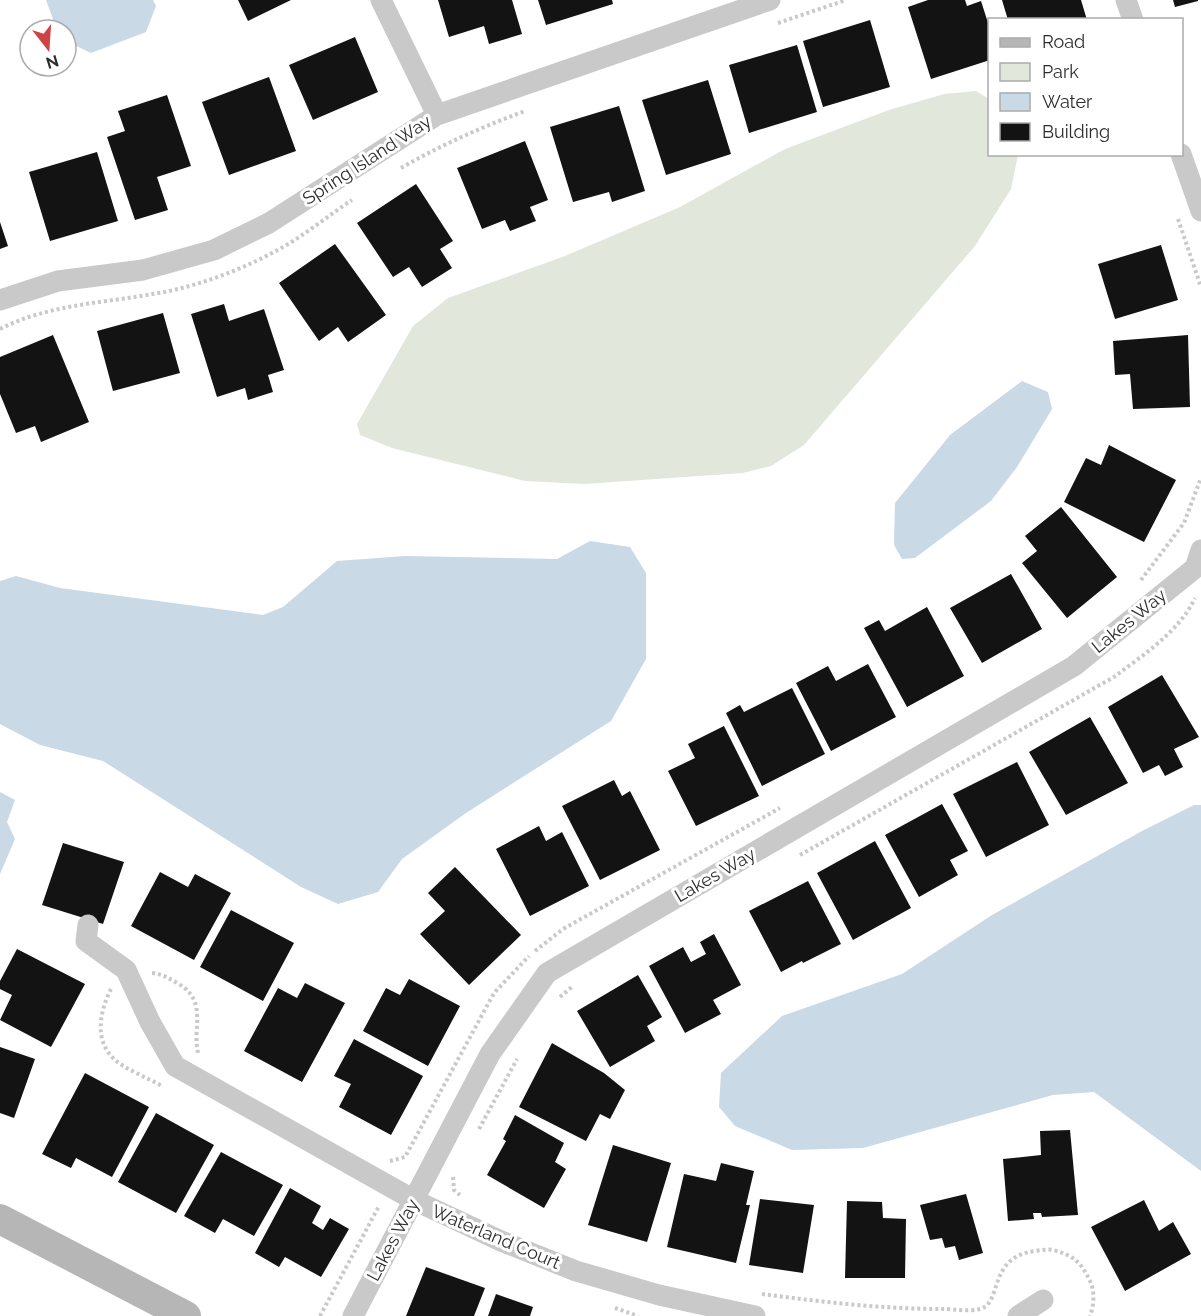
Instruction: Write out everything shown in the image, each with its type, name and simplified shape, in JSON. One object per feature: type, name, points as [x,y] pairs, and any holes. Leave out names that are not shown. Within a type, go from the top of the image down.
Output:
[{"type":"street","points":[[381,0],[437,115]]},
{"type":"street","name":"Spring Island Way","points":[[0,300],[58,281],[142,270],[214,250],[269,222],[437,115],[770,0]]},
{"type":"street","points":[[1126,0],[1132,18]]},
{"type":"street","points":[[1182,156],[1201,211]]},
{"type":"street","name":"Lakes Way","points":[[353,1316],[490,1054],[548,973],[1074,666],[1199,563]]},
{"type":"street","name":"Waterland Court","points":[[88,925],[86,941],[126,970],[150,1022],[175,1066],[414,1200],[501,1240],[576,1271],[659,1295],[755,1316]]},
{"type":"street","points":[[0,1219],[186,1316]]},
{"type":"street","points":[[1018,1316],[1043,1300]]},
{"type":"path","points":[[768,26],[846,0]]},
{"type":"path","points":[[395,171],[434,149],[484,126],[535,108]]},
{"type":"path","points":[[0,329],[52,309],[164,292],[208,281],[273,253],[357,196]]},
{"type":"path","points":[[799,855],[1114,678],[1160,641],[1189,611],[1195,597]]},
{"type":"path","points":[[553,1002],[575,985]]},
{"type":"path","points":[[474,1137],[517,1058]]},
{"type":"path","points":[[458,1167],[453,1177],[454,1190],[465,1200]]},
{"type":"path","points":[[755,1293],[905,1309],[981,1309],[992,1301],[995,1284],[1012,1259],[1026,1252],[1049,1249],[1070,1255],[1081,1265],[1091,1283],[1094,1307],[1090,1316]]},
{"type":"green space","points":[[976,91],[988,98],[988,156],[1018,156],[1011,189],[975,246],[804,445],[771,466],[743,473],[584,484],[525,481],[392,448],[360,435],[357,424],[413,326],[448,298],[565,256],[680,207],[785,149],[889,110],[944,94]]},
{"type":"water","points":[[46,0],[153,0],[156,6],[146,32],[91,53],[78,47],[78,18],[53,18]]},
{"type":"water","points":[[1022,381],[1048,392],[1052,409],[1017,467],[991,501],[915,558],[902,559],[894,545],[895,503],[950,435]]},
{"type":"water","points":[[590,541],[630,547],[646,573],[646,659],[611,721],[466,813],[402,859],[378,892],[338,904],[301,887],[103,761],[40,745],[0,724],[0,581],[16,576],[60,588],[263,615],[283,607],[337,561],[405,556],[557,559]]},
{"type":"water","points":[[0,792],[15,800],[7,822],[15,839],[0,874]]},
{"type":"water","points":[[1194,805],[1201,805],[1201,1171],[1094,1092],[1053,1095],[863,1148],[792,1150],[735,1126],[719,1107],[721,1073],[782,1016],[902,974],[992,915],[1142,831]]},
{"type":"building","points":[[238,0],[291,0],[248,21]]},
{"type":"building","points":[[438,0],[512,0],[522,34],[489,44],[484,26],[449,37]]},
{"type":"building","points":[[538,0],[612,0],[613,4],[546,25]]},
{"type":"building","points":[[928,0],[965,0],[967,6],[981,1],[988,23],[988,61],[931,79],[908,7]]},
{"type":"building","points":[[1002,0],[1081,0],[1086,18],[1007,18]]},
{"type":"building","points":[[1173,0],[1198,0],[1198,1],[1175,7]]},
{"type":"building","points":[[870,20],[890,87],[823,107],[803,41]]},
{"type":"building","points":[[355,37],[378,92],[313,120],[289,65]]},
{"type":"building","points":[[797,45],[817,112],[749,133],[729,65]]},
{"type":"building","points":[[269,77],[296,151],[229,175],[202,102]]},
{"type":"building","points":[[708,80],[731,154],[666,175],[642,100]]},
{"type":"building","points":[[167,95],[191,166],[157,177],[168,210],[135,220],[107,137],[125,131],[118,111]]},
{"type":"building","points":[[619,106],[645,191],[612,202],[609,192],[573,202],[550,127]]},
{"type":"building","points":[[525,141],[548,200],[530,207],[536,221],[510,231],[505,220],[482,229],[457,168]]},
{"type":"building","points":[[97,152],[118,221],[50,241],[29,172]]},
{"type":"building","points":[[416,184],[453,241],[440,249],[452,268],[422,287],[409,267],[393,277],[357,223]]},
{"type":"building","points":[[0,222],[8,246],[0,249]]},
{"type":"building","points":[[335,244],[386,315],[348,342],[338,327],[319,341],[279,283]]},
{"type":"building","points":[[1161,245],[1178,300],[1115,319],[1098,264]]},
{"type":"building","points":[[224,304],[229,321],[264,309],[284,370],[268,375],[273,392],[248,400],[245,388],[217,397],[191,314]]},
{"type":"building","points":[[163,313],[180,373],[113,391],[97,331]]},
{"type":"building","points":[[53,335],[89,422],[41,442],[35,426],[16,433],[0,394],[0,357]]},
{"type":"building","points":[[1188,335],[1190,407],[1133,409],[1130,374],[1115,375],[1113,341]]},
{"type":"building","points":[[1109,445],[1176,480],[1144,542],[1064,502],[1086,458],[1101,465]]},
{"type":"building","points":[[1061,507],[1117,577],[1067,618],[1022,563],[1037,551],[1025,536]]},
{"type":"building","points":[[1011,574],[1042,629],[982,663],[950,608]]},
{"type":"building","points":[[927,607],[964,676],[907,707],[864,628],[879,620],[885,631]]},
{"type":"building","points":[[868,664],[896,717],[831,751],[796,683],[828,666],[836,681]]},
{"type":"building","points":[[1162,675],[1199,737],[1174,749],[1183,767],[1165,776],[1159,765],[1143,773],[1108,707]]},
{"type":"building","points":[[792,688],[825,754],[762,786],[726,713],[740,705],[744,712]]},
{"type":"building","points":[[1090,717],[1128,783],[1066,815],[1029,752]]},
{"type":"building","points":[[724,726],[759,796],[696,826],[668,771],[695,758],[688,744]]},
{"type":"building","points":[[1017,762],[1049,825],[986,857],[953,794]]},
{"type":"building","points":[[614,780],[622,796],[630,791],[660,850],[600,880],[562,806]]},
{"type":"building","points":[[942,804],[968,851],[950,860],[958,875],[919,897],[885,835]]},
{"type":"building","points":[[539,826],[546,841],[562,832],[589,886],[530,916],[496,849]]},
{"type":"building","points":[[875,841],[911,908],[853,940],[817,873]]},
{"type":"building","points":[[63,843],[124,862],[103,924],[42,905]]},
{"type":"building","points":[[455,867],[521,935],[469,985],[420,934],[445,911],[428,893]]},
{"type":"building","points":[[160,872],[188,887],[195,874],[231,893],[194,960],[131,926]]},
{"type":"building","points":[[808,881],[841,944],[781,972],[749,911]]},
{"type":"building","points":[[231,910],[294,943],[263,1001],[200,967]]},
{"type":"building","points":[[714,934],[741,985],[713,1000],[721,1014],[685,1033],[649,966],[683,947],[691,962],[706,954],[700,942]]},
{"type":"building","points":[[17,949],[85,984],[51,1047],[0,1020],[12,995],[0,989],[0,981]]},
{"type":"building","points":[[638,975],[662,1017],[647,1026],[655,1041],[610,1067],[577,1011]]},
{"type":"building","points":[[409,979],[460,1006],[428,1066],[363,1031],[386,988],[400,995]]},
{"type":"building","points":[[305,983],[345,1003],[302,1082],[244,1051],[278,988],[297,998]]},
{"type":"building","points":[[354,1039],[423,1076],[391,1135],[339,1107],[351,1084],[334,1076]]},
{"type":"building","points":[[552,1043],[604,1073],[625,1090],[610,1119],[600,1114],[586,1141],[519,1107]]},
{"type":"building","points":[[0,1047],[35,1059],[14,1118],[0,1113]]},
{"type":"building","points":[[85,1073],[149,1107],[112,1177],[76,1158],[71,1168],[42,1154]]},
{"type":"building","points":[[156,1113],[214,1145],[176,1213],[118,1182]]},
{"type":"building","points":[[515,1115],[564,1143],[555,1162],[566,1169],[544,1208],[487,1175],[506,1141],[503,1139]]},
{"type":"building","points":[[1070,1130],[1078,1215],[1042,1217],[1041,1213],[1033,1213],[1034,1219],[1008,1221],[1003,1159],[1041,1155],[1040,1131]]},
{"type":"building","points":[[613,1145],[671,1163],[647,1242],[588,1225]]},
{"type":"building","points":[[221,1152],[283,1185],[254,1236],[223,1219],[215,1233],[184,1216]]},
{"type":"building","points":[[721,1163],[754,1171],[746,1205],[750,1205],[736,1263],[667,1247],[684,1174],[716,1181]]},
{"type":"building","points":[[290,1188],[321,1206],[312,1223],[323,1230],[330,1218],[349,1229],[321,1277],[285,1257],[279,1267],[255,1253]]},
{"type":"building","points":[[966,1194],[983,1253],[959,1260],[955,1246],[945,1248],[942,1238],[930,1240],[920,1205]]},
{"type":"building","points":[[760,1199],[814,1205],[803,1273],[749,1265]]},
{"type":"building","points":[[1144,1200],[1159,1231],[1173,1222],[1191,1254],[1125,1291],[1091,1227]]},
{"type":"building","points":[[847,1201],[882,1202],[883,1218],[906,1219],[905,1278],[845,1278]]},
{"type":"building","points":[[426,1267],[485,1288],[474,1316],[406,1316]]},
{"type":"building","points":[[496,1294],[533,1307],[530,1316],[488,1316]]}]
